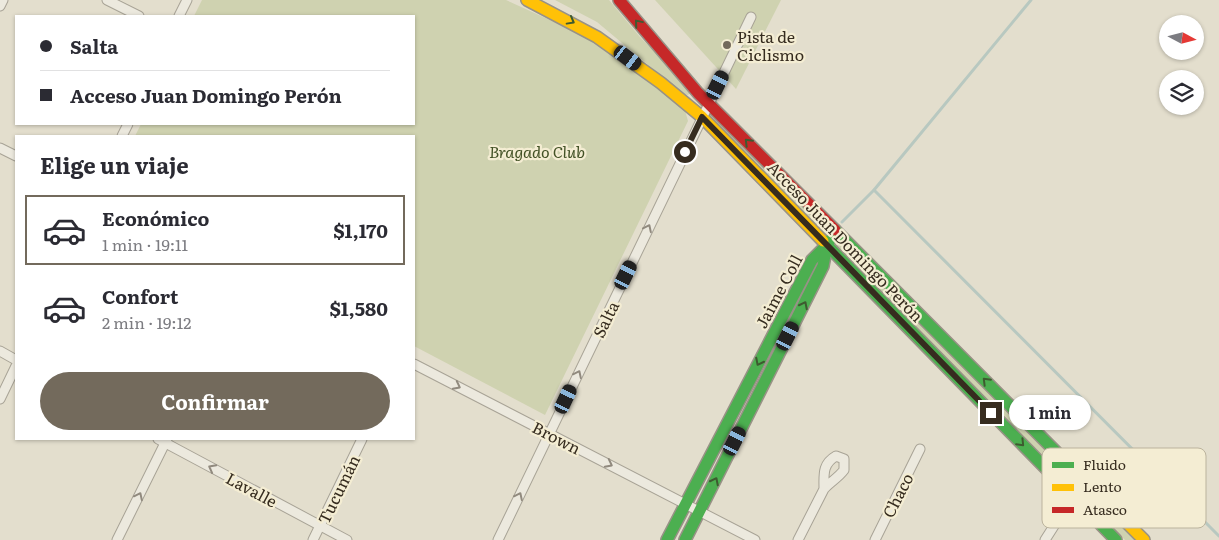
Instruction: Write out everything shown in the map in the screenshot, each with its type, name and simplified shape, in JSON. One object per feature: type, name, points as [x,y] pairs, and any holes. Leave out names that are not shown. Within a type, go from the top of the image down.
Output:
[{"type":"main road","name":"Acceso Juan Domingo Perón","points":[[527,0],[568,19],[613,47],[702,117],[1042,464]]},
{"type":"main road","name":"Acceso Juan Domingo Perón","points":[[619,0],[698,93],[1052,448]]},
{"type":"main road","points":[[827,245],[835,230]]},
{"type":"main road","name":"Jaime Coll","points":[[667,540],[812,260],[827,245]]},
{"type":"main road","name":"Jaime Coll","points":[[685,540],[823,266],[827,245]]},
{"type":"main road","name":"Acceso Juan Domingo Perón","points":[[1104,528],[1116,540]]},
{"type":"main road","name":"Acceso Juan Domingo Perón","points":[[1132,528],[1144,540]]},
{"type":"street","points":[[0,6],[3,0]]},
{"type":"street","points":[[107,0],[137,15]]},
{"type":"street","points":[[180,15],[187,0]]},
{"type":"street","name":"Salta","points":[[498,540],[751,17]]},
{"type":"street","points":[[0,148],[15,156]]},
{"type":"street","points":[[0,352],[15,360]]},
{"type":"street","name":"Brown","points":[[415,365],[755,540]]},
{"type":"street","points":[[0,399],[15,368]]},
{"type":"street","points":[[117,540],[163,440]]},
{"type":"street","name":"Lavalle","points":[[163,440],[347,540]]},
{"type":"street","name":"Tucumán","points":[[313,540],[362,440]]},
{"type":"street","name":"Chaco","points":[[874,540],[920,449]]},
{"type":"street","points":[[798,540],[824,489]]},
{"type":"street","points":[[1045,540],[1051,528]]},
{"type":"green space","name":"Bragado Club","points":[[202,0],[506,0],[594,40],[684,107],[688,121],[545,415],[415,347],[415,135],[136,135],[140,125],[415,125],[415,15],[194,15]]},
{"type":"green space","points":[[555,0],[609,0],[640,37],[690,88],[690,93],[688,95],[683,94],[597,22]]},
{"type":"green space","name":"Pista de Ciclismo","points":[[655,0],[781,0],[736,89]]},
{"type":"green space","points":[[716,116],[1044,448],[1042,448],[1042,456],[712,121]]},
{"type":"green space","points":[[1113,528],[1123,528],[1135,540],[1125,540]]},
{"type":"waterway","points":[[842,222],[874,190],[1031,0]]},
{"type":"waterway","points":[[874,190],[1131,448]]},
{"type":"waterway","points":[[1206,523],[1219,536]]},
{"type":"traffic: fast","points":[[835,230],[1052,448]]},
{"type":"traffic: fast","points":[[685,540],[823,266],[827,245],[830,240]]},
{"type":"traffic: fast","points":[[823,241],[1042,464]]},
{"type":"traffic: fast","points":[[667,540],[812,260],[827,245]]},
{"type":"traffic: fast","points":[[1104,528],[1116,540]]},
{"type":"traffic: slow","points":[[527,0],[597,37],[661,83],[702,117],[823,241]]},
{"type":"traffic: slow","points":[[1132,528],[1144,540]]},
{"type":"traffic: jam","points":[[619,0],[698,93],[835,230]]},
{"type":"place","name":"Pista de Ciclismo","points":[[727,45]]},
{"type":"route","points":[[685,152],[702,117],[991,413]]}]
